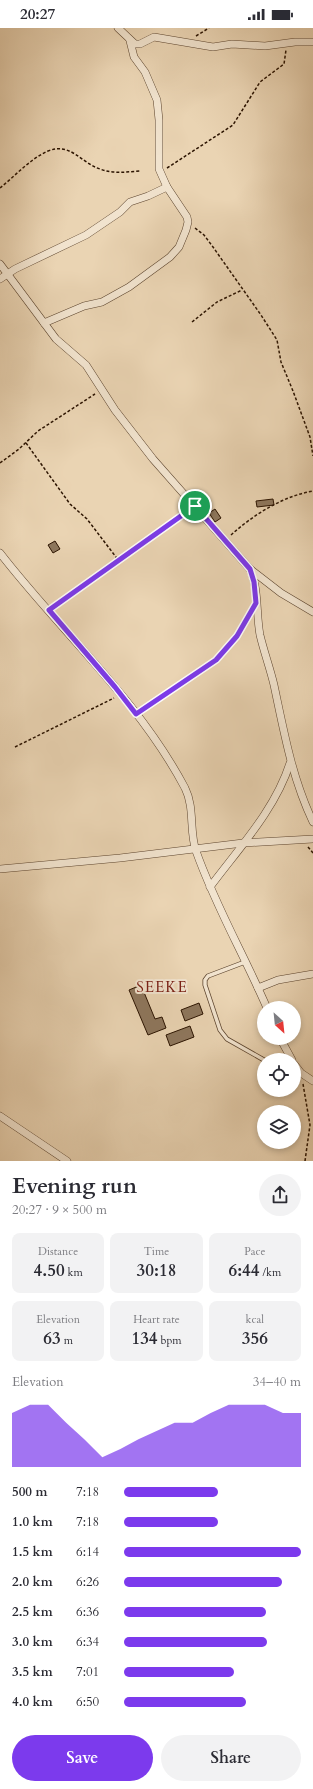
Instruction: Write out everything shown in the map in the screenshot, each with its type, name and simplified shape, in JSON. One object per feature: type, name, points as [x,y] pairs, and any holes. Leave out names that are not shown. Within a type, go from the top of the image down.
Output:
[{"type":"street","points":[[118,28],[130,41],[138,44],[154,37],[214,47],[232,44],[265,46],[313,42]]},
{"type":"street","points":[[44,323],[84,306],[102,302],[163,264],[179,247],[188,222],[183,209],[160,173],[158,164],[159,120],[157,100],[145,72],[134,57],[130,41]]},
{"type":"street","points":[[0,279],[7,274],[86,235],[120,212],[130,202],[168,187]]},
{"type":"street","points":[[0,264],[56,339],[86,366],[131,432],[250,569],[281,593],[313,612]]},
{"type":"street","points":[[0,553],[121,694],[136,714],[186,790],[192,817],[195,849],[210,887],[264,1001]]},
{"type":"street","points":[[250,569],[254,582],[262,645],[272,677],[290,763],[305,806],[313,822]]},
{"type":"street","points":[[210,887],[262,818],[282,783],[290,763]]},
{"type":"street","points":[[0,870],[244,843],[313,839]]},
{"type":"street","points":[[258,988],[278,980],[313,974]]},
{"type":"street","points":[[301,1072],[313,1081]]},
{"type":"street","points":[[0,1116],[67,1161]]},
{"type":"lane","points":[[245,962],[208,976],[205,980],[220,1030],[227,1039],[257,1056]]},
{"type":"path","points":[[184,42],[209,28]]},
{"type":"path","points":[[160,173],[219,135],[236,122],[260,82],[284,64],[288,43]]},
{"type":"path","points":[[0,188],[34,160],[48,151],[57,148],[70,150],[99,169],[120,173],[140,171]]},
{"type":"path","points":[[188,222],[204,235],[277,340],[281,362],[310,437],[313,456]]},
{"type":"path","points":[[192,322],[216,302],[242,290]]},
{"type":"path","points":[[0,463],[26,443],[38,431],[102,389]]},
{"type":"path","points":[[26,443],[70,504],[87,519],[119,561]]},
{"type":"path","points":[[225,541],[247,521],[278,504],[305,492],[313,491]]},
{"type":"path","points":[[49,610],[195,506]]},
{"type":"path","points":[[136,714],[216,660],[237,636],[256,603]]},
{"type":"path","points":[[15,747],[121,694]]},
{"type":"path","points":[[301,1088],[310,1125],[305,1161]]},
{"type":"building","points":[[273,499],[274,505],[257,507],[256,501]]},
{"type":"building","points":[[215,509],[221,518],[215,522],[209,513]]},
{"type":"building","points":[[55,541],[60,549],[53,553],[48,545]]},
{"type":"building","points":[[141,985],[155,1019],[162,1017],[166,1028],[148,1035],[129,990]]},
{"type":"building","points":[[199,1003],[203,1014],[185,1021],[181,1010]]},
{"type":"building","points":[[190,1026],[194,1037],[170,1046],[166,1035]]},
{"type":"district","name":"SEEKE","points":[[162,987]]},
{"type":"route","points":[[195,506],[250,569],[254,582],[256,603],[237,636],[216,660],[136,714],[115,687],[49,610],[78,591],[195,506]]}]
